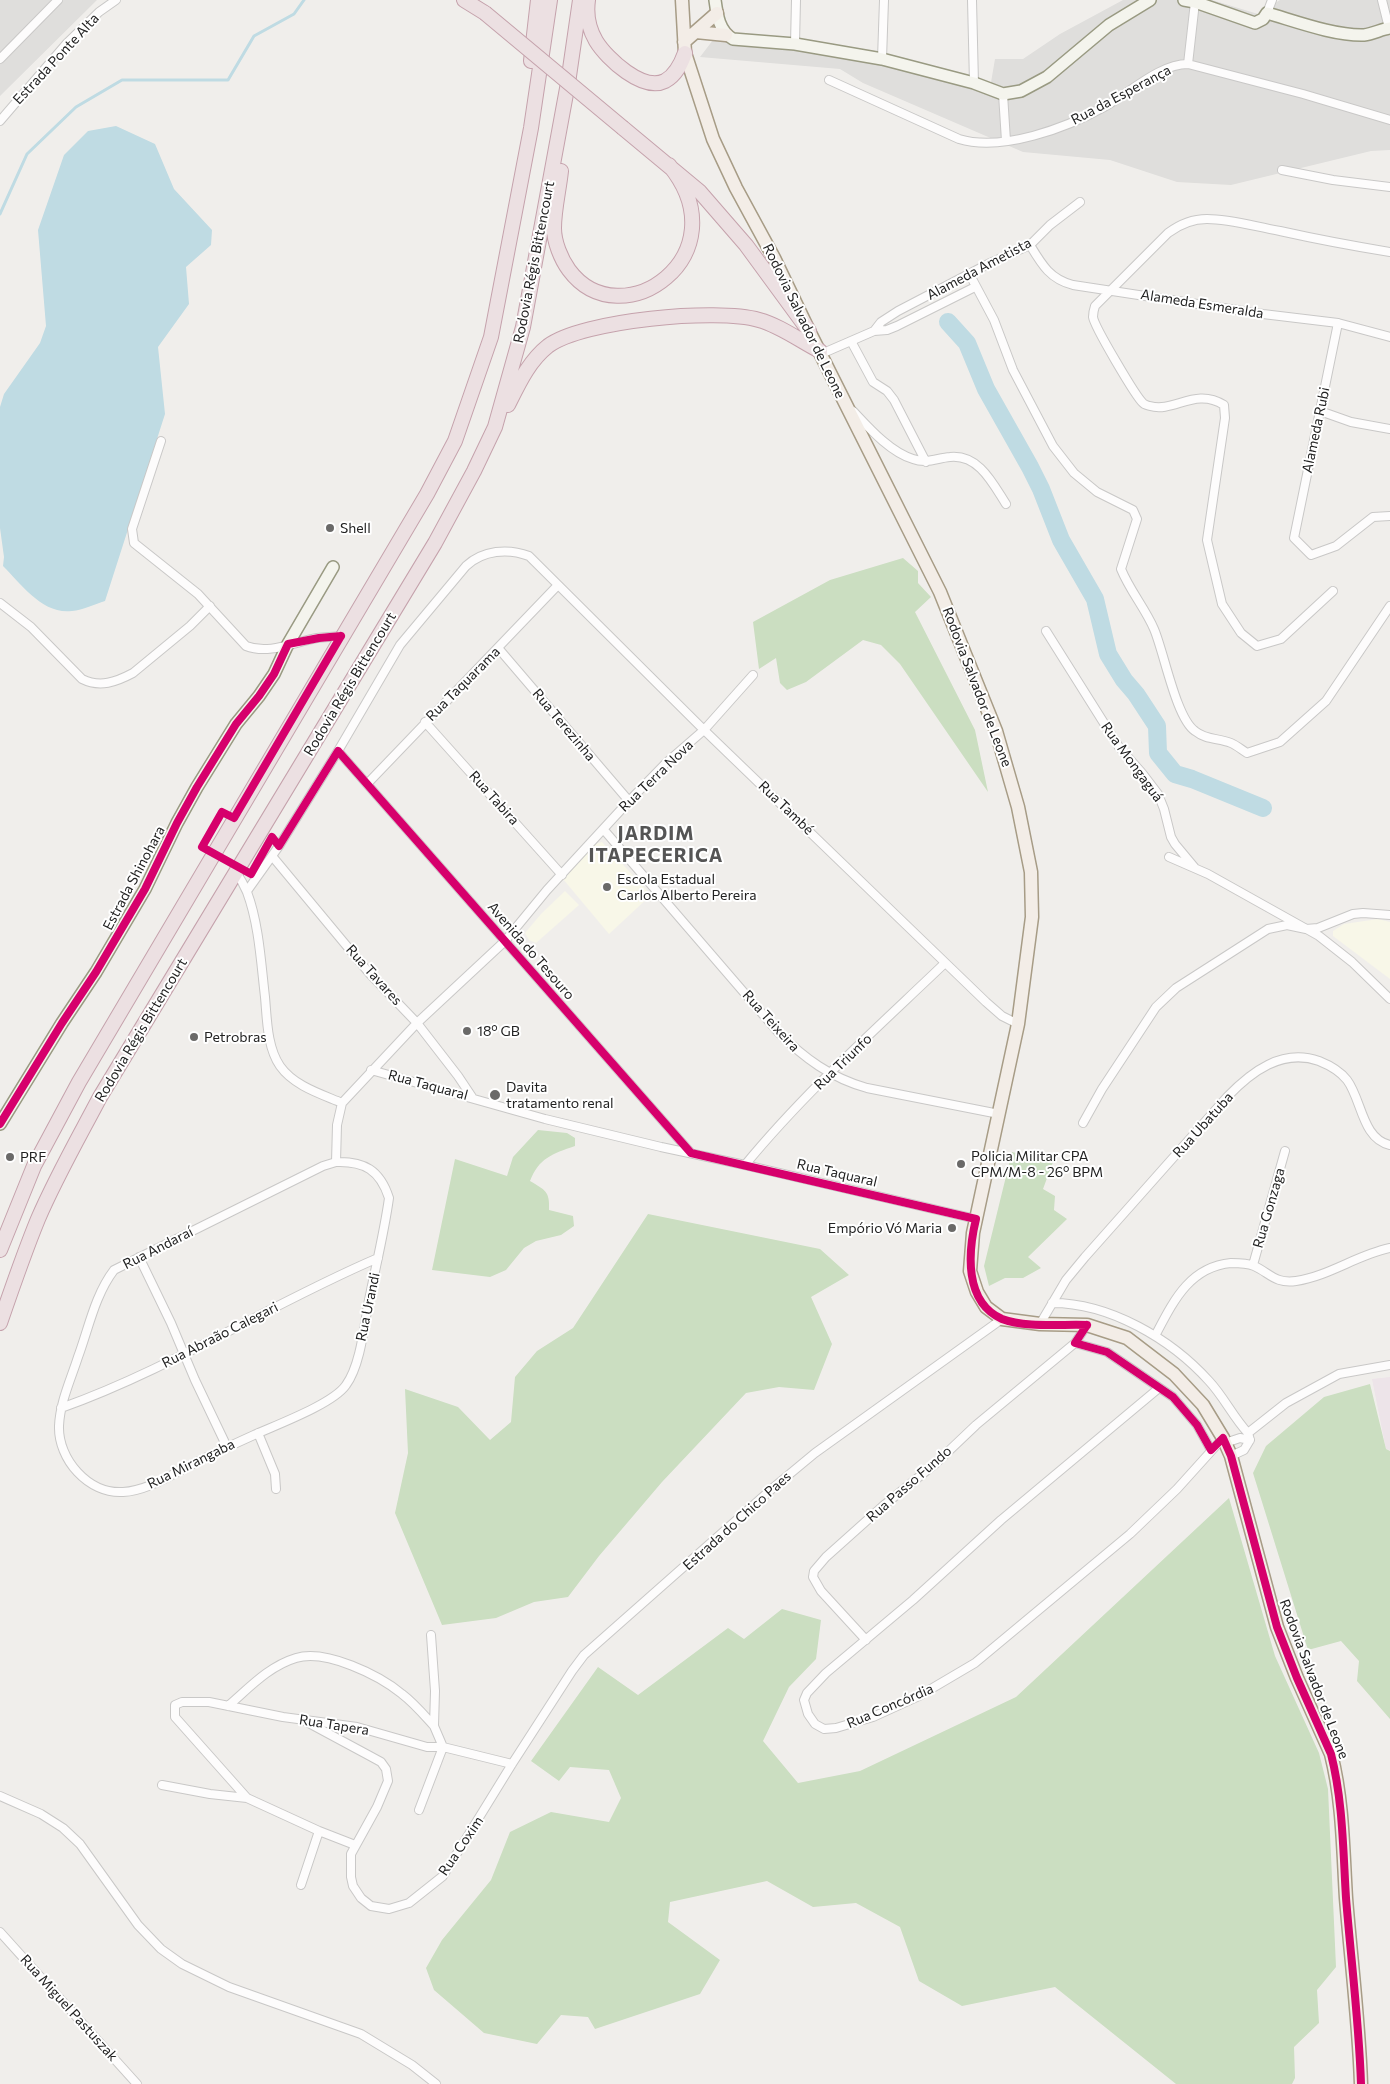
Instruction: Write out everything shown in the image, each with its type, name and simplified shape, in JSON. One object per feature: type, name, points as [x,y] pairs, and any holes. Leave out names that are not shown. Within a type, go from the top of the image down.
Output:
[{"type":"highway","points":[[535,97],[530,64],[538,0]]},
{"type":"highway","name":"Rodovia Régis Bittencourt","points":[[0,1250],[22,1194],[46,1142],[75,1089],[341,636],[427,494],[455,441],[476,385],[491,337],[535,97],[550,0]]},
{"type":"highway","name":"Rodovia Régis Bittencourt","points":[[0,1323],[21,1261],[59,1174],[100,1097],[435,543],[474,471],[495,427],[530,296],[568,84],[580,0]]},
{"type":"highway","points":[[588,0],[588,18],[596,41],[606,53],[634,76],[654,83],[664,82],[677,70],[685,47]]},
{"type":"highway","points":[[474,5],[700,192],[746,245],[808,331]]},
{"type":"highway","points":[[568,84],[566,126],[554,229],[562,261],[587,288],[610,295],[637,293],[660,284],[676,270],[690,239],[692,212],[688,196],[678,176],[669,166]]},
{"type":"highway","points":[[495,427],[521,378],[537,356],[563,338],[594,327],[681,317],[732,315],[770,323],[821,352]]},
{"type":"main road","name":"Rodovia Salvador de Leone","points":[[682,0],[685,47],[716,146],[736,188],[774,258],[808,331],[821,352],[940,592],[976,677],[1006,760],[1031,872],[1033,900],[1018,1024],[971,1249],[970,1271],[976,1292],[986,1307],[1002,1318],[1040,1324],[1087,1325],[1128,1338],[1174,1374],[1203,1405],[1224,1441],[1231,1456],[1277,1628],[1297,1678],[1326,1741],[1335,1767],[1341,1813],[1361,2084]]},
{"type":"main road","points":[[685,47],[696,32],[717,14]]},
{"type":"main road","points":[[696,32],[726,35]]},
{"type":"street","points":[[0,59],[58,0]]},
{"type":"street","name":"Estrada Ponte Alta","points":[[0,121],[67,43],[99,12],[116,0]]},
{"type":"street","points":[[715,0],[717,14],[726,35],[733,39],[796,44],[882,58],[974,83],[1003,94],[1021,91],[1040,81],[1109,25],[1150,0]]},
{"type":"street","points":[[796,0],[796,44]]},
{"type":"street","points":[[882,58],[884,0]]},
{"type":"street","points":[[972,0],[974,83]]},
{"type":"street","points":[[1188,64],[1190,1],[1251,22],[1260,21],[1267,14],[1272,0]]},
{"type":"street","points":[[1267,14],[1314,27],[1350,34],[1373,34],[1390,28],[1382,0]]},
{"type":"street","name":"Rua da Esperança","points":[[829,80],[959,139],[985,144],[1006,141],[1054,129],[1104,107],[1167,68],[1188,64],[1302,94],[1390,120]]},
{"type":"street","points":[[1003,94],[1006,141]]},
{"type":"street","points":[[1282,170],[1333,180],[1390,187]]},
{"type":"street","name":"Alameda Ametista","points":[[874,331],[888,317],[990,263],[1030,246],[1050,225],[1080,202]]},
{"type":"street","points":[[1333,591],[1281,639],[1257,646],[1241,633],[1222,604],[1207,540],[1225,418],[1224,405],[1214,399],[1202,398],[1152,407],[1143,404],[1119,367],[1097,328],[1093,317],[1095,306],[1168,233],[1192,220],[1207,218],[1226,220],[1390,252]]},
{"type":"street","name":"Alameda Esmeralda","points":[[1030,246],[1043,266],[1057,280],[1073,285],[1263,314],[1338,323],[1390,337]]},
{"type":"street","points":[[970,275],[994,320],[1002,345],[1052,446],[1074,473],[1097,492],[1136,513],[1137,518],[1121,569],[1134,596],[1146,611],[1155,631],[1172,688],[1188,723],[1194,731],[1209,739],[1230,743],[1247,753],[1280,742],[1326,701],[1390,606]]},
{"type":"street","name":"Alameda Ametista","points":[[821,352],[874,331],[887,330],[897,326],[975,287]]},
{"type":"street","name":"Alameda Rubi","points":[[1338,323],[1294,538],[1311,555],[1336,546],[1374,518],[1390,516]]},
{"type":"street","points":[[851,341],[873,382],[887,392],[894,400],[926,462]]},
{"type":"street","points":[[846,404],[899,452],[913,460],[926,462],[952,456],[975,463],[984,471],[1006,504]]},
{"type":"street","points":[[1320,411],[1351,422],[1390,429]]},
{"type":"street","points":[[161,441],[132,529],[134,542],[210,606],[246,646],[257,650],[266,650],[318,638],[341,636]]},
{"type":"street","name":"Rua També","points":[[247,891],[272,856],[338,751],[400,645],[471,561],[484,555],[505,550],[529,556],[704,730],[945,963],[1002,1016],[1018,1024]]},
{"type":"street","name":"Estrada Shinohara","points":[[0,1124],[96,972],[145,889],[197,787],[236,724],[274,674],[288,644],[333,567]]},
{"type":"street","name":"Rua Taquarama","points":[[367,784],[425,722],[499,649],[558,585]]},
{"type":"street","points":[[0,603],[31,627],[82,679],[92,684],[102,685],[133,673],[190,626],[210,606]]},
{"type":"street","name":"Rua Mongaguá","points":[[1046,631],[1119,747],[1158,794],[1171,837],[1195,868]]},
{"type":"street","name":"Rua Terezinha","points":[[499,649],[629,801]]},
{"type":"street","name":"Rua Terra Nova","points":[[371,1070],[417,1023],[505,941],[629,801],[666,763],[704,730],[752,675]]},
{"type":"street","name":"Rua Tabira","points":[[425,722],[562,875]]},
{"type":"street","name":"Avenida do Tesouro","points":[[338,751],[691,1153]]},
{"type":"street","name":"Rua Teixeira","points":[[604,830],[778,1032],[801,1054],[830,1074],[867,1088],[999,1114]]},
{"type":"street","name":"Rua Tavares","points":[[272,856],[370,974],[417,1023],[472,1097]]},
{"type":"street","name":"Rua Mongaguá","points":[[1169,857],[1195,868],[1319,936],[1344,956],[1390,999]]},
{"type":"street","points":[[236,872],[247,891],[260,952],[273,1052],[281,1068],[292,1078],[308,1089],[342,1102],[337,1125],[336,1162]]},
{"type":"street","points":[[1083,1123],[1102,1088],[1156,1007],[1163,999],[1229,953],[1268,929],[1287,925],[1306,929],[1328,925],[1353,914],[1377,913],[1390,915]]},
{"type":"street","name":"Rua Triunfo","points":[[745,1165],[769,1136],[830,1074],[945,963]]},
{"type":"street","name":"Rua Ubatuba","points":[[1040,1324],[1066,1280],[1085,1257],[1216,1109],[1240,1084],[1265,1065],[1288,1058],[1300,1057],[1328,1064],[1346,1079],[1354,1091],[1372,1133],[1379,1141],[1390,1145]]},
{"type":"street","name":"Rua Taquaral","points":[[342,1102],[371,1070],[545,1119],[976,1219]]},
{"type":"street","name":"Rua Gonzaga","points":[[1253,1265],[1285,1151]]},
{"type":"street","name":"Rua Andaraí","points":[[61,1408],[101,1290],[114,1270],[266,1196],[322,1166],[336,1162]]},
{"type":"street","name":"Rua Urandi","points":[[258,1433],[340,1392],[346,1385],[357,1359],[389,1198],[385,1185],[377,1174],[365,1166],[354,1162],[336,1162]]},
{"type":"street","points":[[1155,1336],[1182,1291],[1197,1274],[1208,1268],[1220,1264],[1238,1262],[1253,1265],[1276,1279],[1294,1281],[1318,1275],[1372,1252],[1390,1248]]},
{"type":"street","points":[[139,1257],[227,1447]]},
{"type":"street","name":"Rua Abraão Calegari","points":[[61,1408],[99,1394],[340,1274],[378,1258]]},
{"type":"street","points":[[1052,1303],[1070,1303],[1096,1310],[1128,1322],[1155,1336],[1185,1358],[1202,1374],[1224,1400],[1249,1436]]},
{"type":"street","name":"Estrada do Chico Paes","points":[[512,1764],[584,1655],[814,1453],[1002,1318]]},
{"type":"street","name":"Rua Passo Fundo","points":[[866,1640],[816,1584],[813,1577],[818,1565],[883,1506],[936,1463],[976,1425],[1075,1343],[1087,1325]]},
{"type":"street","points":[[1075,1343],[1107,1352],[1173,1397],[1185,1409],[1211,1450]]},
{"type":"street","points":[[1231,1456],[1244,1450],[1249,1436],[1286,1403],[1339,1374],[1390,1365]]},
{"type":"street","name":"Rua Concórdia","points":[[1159,1388],[1001,1520],[913,1600],[826,1672],[807,1693],[804,1700],[805,1707],[815,1724],[824,1728],[836,1728],[873,1717],[926,1692],[975,1664],[1130,1534],[1177,1488],[1211,1450],[1224,1441]]},
{"type":"street","name":"Rua Mirangaba","points":[[61,1408],[59,1426],[61,1443],[68,1458],[77,1473],[86,1481],[108,1491],[137,1490],[158,1482],[258,1433]]},
{"type":"street","points":[[258,1433],[275,1474],[276,1490]]},
{"type":"street","points":[[1224,1441],[1249,1436]]},
{"type":"street","points":[[431,1635],[435,1691],[434,1726]]},
{"type":"street","points":[[228,1706],[266,1673],[296,1658],[312,1656],[362,1670],[392,1686],[407,1698],[434,1726],[443,1747],[420,1810]]},
{"type":"street","name":"Rua Tapera","points":[[247,1798],[181,1723],[174,1713],[177,1703],[196,1701],[305,1721],[357,1727],[420,1745],[443,1747],[512,1764]]},
{"type":"street","name":"Rua Coxim","points":[[305,1721],[375,1759],[386,1769],[387,1786],[351,1854],[353,1886],[361,1898],[371,1906],[379,1908],[389,1909],[409,1903],[443,1876],[512,1764]]},
{"type":"street","points":[[162,1785],[210,1794],[247,1798],[319,1831],[355,1845]]},
{"type":"street","points":[[0,1796],[41,1814],[63,1828],[74,1838],[95,1864],[138,1926],[161,1949],[182,1964],[230,1987],[362,2034],[412,2065],[436,2084]]},
{"type":"street","points":[[301,1885],[319,1831]]},
{"type":"street","name":"Rua Miguel Pastuszak","points":[[0,1932],[137,2084]]},
{"type":"shaded area","points":[[0,0],[97,0],[0,96]]},
{"type":"shaded area","points":[[1123,0],[1212,0],[1258,14],[1280,0],[1390,0],[1390,150],[1371,151],[1231,185],[1177,182],[1110,160],[1023,152],[863,83],[840,69],[700,57],[713,40],[814,49],[951,80],[989,94],[995,59],[1023,59],[1060,34]]},
{"type":"shaded area","name":"Escola Estadual Carlos Alberto Pereira","points":[[602,842],[651,895],[609,934],[563,879],[595,844]]},
{"type":"shaded area","points":[[565,891],[579,905],[536,943],[529,940],[525,933],[541,914]]},
{"type":"shaded area","points":[[1378,919],[1390,922],[1390,979],[1333,936],[1333,931],[1344,924]]},
{"type":"shaded area","points":[[1390,1377],[1390,1450],[1386,1449],[1372,1379]]},
{"type":"green space","points":[[903,558],[918,571],[918,583],[931,597],[915,612],[975,730],[988,792],[900,664],[881,645],[863,640],[806,682],[787,690],[780,683],[776,658],[759,669],[753,622],[830,580]]},
{"type":"green space","points":[[538,1130],[567,1133],[575,1138],[575,1146],[547,1158],[538,1167],[530,1181],[546,1192],[549,1199],[549,1210],[573,1216],[574,1226],[561,1235],[536,1241],[524,1248],[506,1270],[490,1277],[432,1270],[455,1159],[507,1176],[513,1157]]},
{"type":"green space","points":[[1012,1152],[1053,1162],[1043,1189],[1055,1196],[1054,1210],[1067,1219],[1028,1257],[1041,1268],[1023,1278],[1005,1278],[989,1286],[984,1266]]},
{"type":"green space","points":[[648,1214],[820,1249],[849,1275],[811,1297],[832,1344],[814,1390],[779,1387],[746,1393],[662,1482],[599,1556],[568,1597],[534,1602],[496,1618],[442,1625],[395,1513],[408,1453],[405,1389],[458,1407],[490,1440],[511,1422],[515,1377],[537,1351],[573,1328]]},
{"type":"green space","points":[[1370,1384],[1386,1449],[1390,1451],[1390,1719],[1357,1681],[1359,1661],[1341,1641],[1308,1650],[1253,1473],[1266,1446],[1324,1397]]},
{"type":"green space","points":[[1229,1498],[1275,1656],[1319,1753],[1328,1789],[1336,1967],[1317,1990],[1319,2023],[1294,2047],[1295,2078],[1292,2084],[1176,2084],[1055,1987],[962,2006],[919,1981],[900,1927],[856,1903],[813,1907],[767,1881],[670,1902],[668,1922],[720,1960],[700,1994],[595,2029],[588,2017],[561,2015],[537,2044],[484,2033],[434,1990],[426,1968],[442,1940],[491,1880],[510,1832],[551,1812],[609,1822],[621,1798],[609,1770],[570,1767],[559,1781],[531,1761],[598,1667],[638,1695],[728,1628],[744,1639],[782,1609],[821,1620],[816,1659],[789,1687],[763,1741],[798,1783],[860,1771],[1016,1697]]},
{"type":"water","points":[[116,126],[155,144],[174,189],[212,230],[211,245],[186,267],[189,304],[158,347],[165,414],[105,601],[72,611],[61,611],[33,597],[3,566],[4,557],[0,528],[0,407],[4,394],[40,343],[46,326],[38,230],[64,155],[88,131]]},
{"type":"waterway","points":[[0,214],[27,154],[76,107],[122,80],[228,80],[254,36],[294,14],[304,0]]},
{"type":"waterway","points":[[948,322],[967,343],[986,389],[1041,489],[1061,540],[1095,599],[1108,654],[1157,726],[1158,753],[1175,774],[1263,808]]},
{"type":"cycle path","points":[[341,636],[234,818],[222,812],[202,847],[251,874],[272,837],[279,846],[338,751],[691,1153],[976,1219],[971,1246],[972,1275],[975,1289],[981,1301],[990,1311],[1002,1319],[1021,1324],[1087,1325]]},
{"type":"cycle path","points":[[0,1124],[62,1023],[96,972],[145,889],[197,787],[236,724],[274,674],[288,644],[341,636]]},
{"type":"cycle path","points":[[1087,1325],[1075,1343],[1107,1352],[1173,1397],[1197,1425],[1211,1450],[1223,1438],[1231,1456],[1277,1627],[1297,1678],[1331,1754],[1335,1772],[1342,1826],[1361,2084]]},
{"type":"place","name":"Shell","points":[[330,528]]},
{"type":"place","name":"Escola Estadual Carlos Alberto Pereira","points":[[607,887]]},
{"type":"place","name":"18º GB","points":[[467,1031]]},
{"type":"place","name":"Petrobras","points":[[194,1037]]},
{"type":"place","name":"Davita tratamento renal","points":[[495,1095]]},
{"type":"place","name":"PRF","points":[[10,1157]]},
{"type":"place","name":"Policia Militar CPA CPM/M-8 - 26º BPM","points":[[961,1164]]},
{"type":"place","name":"Empório Vó Maria","points":[[952,1228]]},
{"type":"district","name":"JARDIM ITAPECERICA","points":[[656,845]]}]
